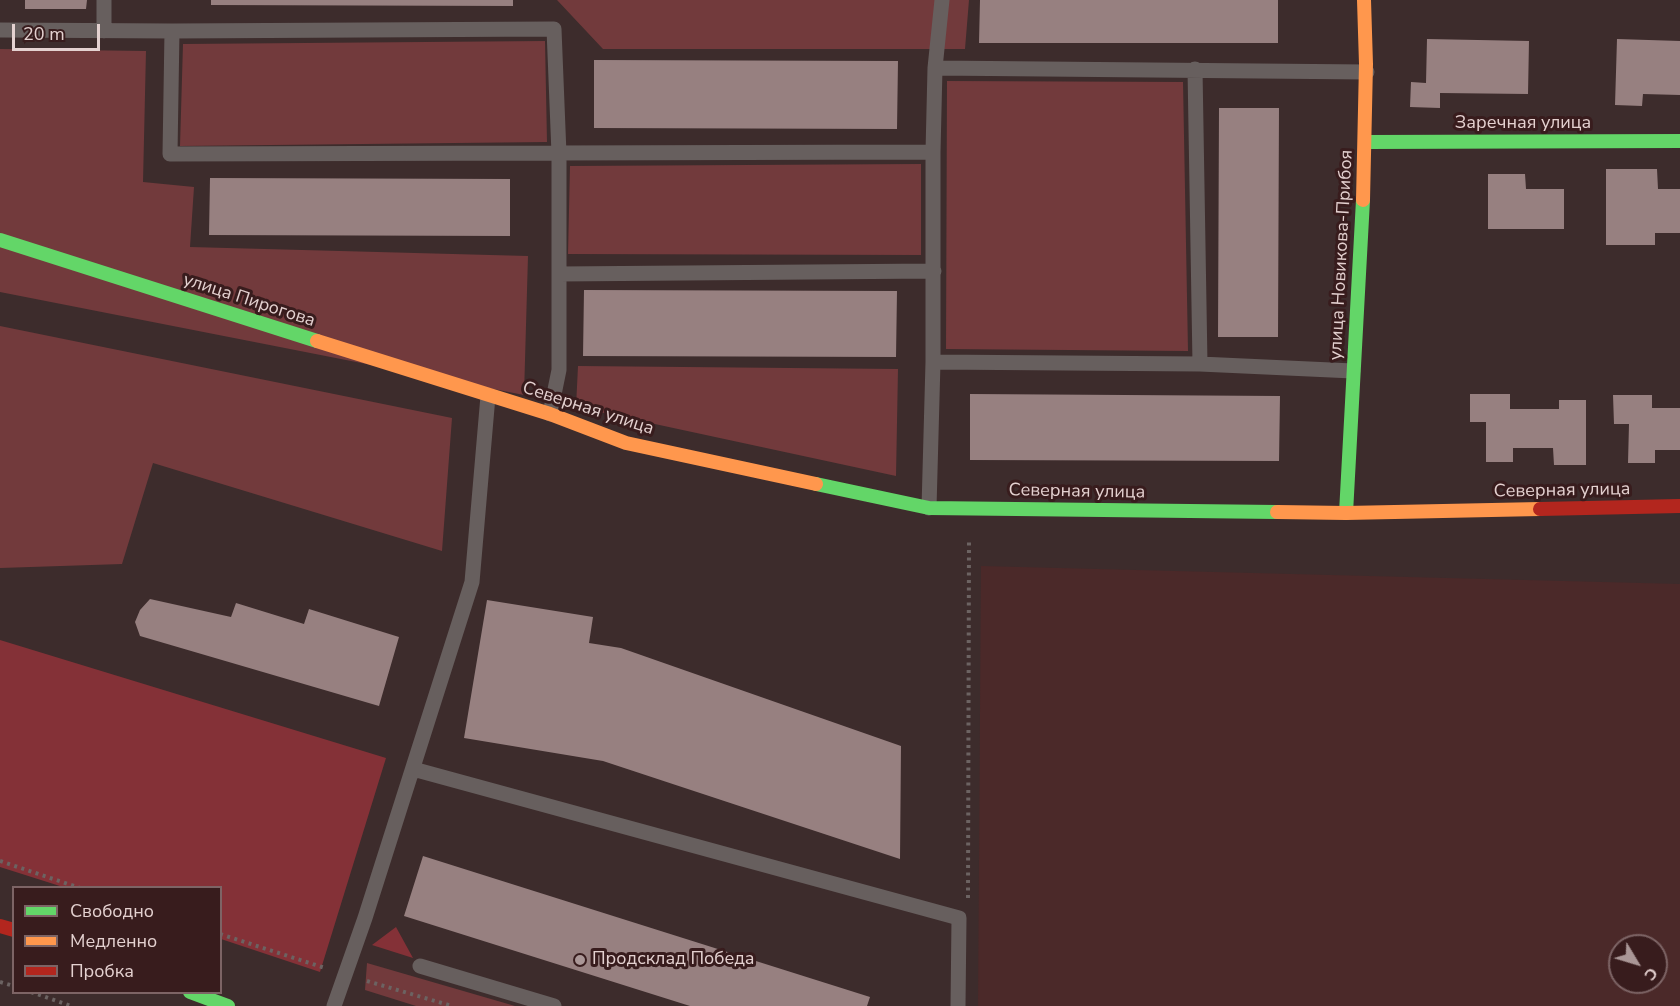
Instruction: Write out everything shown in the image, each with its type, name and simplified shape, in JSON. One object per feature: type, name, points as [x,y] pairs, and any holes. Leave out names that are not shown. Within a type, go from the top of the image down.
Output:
[{"type":"street","name":"улица Новикова-Прибоя","points":[[1346,513],[1366,142],[1367,72],[1364,0]]},
{"type":"street","name":"Заречная улица","points":[[1366,142],[1680,141]]},
{"type":"street","name":"улица Пирогова","points":[[0,240],[488,396]]},
{"type":"street","name":"Северная улица","points":[[488,396],[550,414],[626,443],[929,508],[1346,513],[1680,506]]},
{"type":"street","points":[[193,994],[228,1006]]},
{"type":"lane","points":[[104,0],[104,31]]},
{"type":"lane","points":[[929,508],[933,362],[935,68],[942,0]]},
{"type":"lane","points":[[0,30],[172,32],[554,29],[559,154],[559,370],[550,414]]},
{"type":"lane","points":[[172,32],[170,154],[933,152]]},
{"type":"lane","points":[[935,68],[1367,72]]},
{"type":"lane","points":[[1195,69],[1200,364]]},
{"type":"lane","points":[[559,274],[933,271]]},
{"type":"lane","points":[[933,362],[1200,364],[1353,371]]},
{"type":"lane","points":[[334,1006],[365,918],[472,582],[488,396]]},
{"type":"lane","points":[[413,769],[959,918],[958,1006]]},
{"type":"lane","points":[[420,966],[554,1006]]},
{"type":"path","points":[[968,899],[970,509]]},
{"type":"path","points":[[0,861],[74,886]]},
{"type":"path","points":[[34,994],[71,1006]]},
{"type":"shaded area","points":[[557,0],[969,0],[965,49],[603,49]]},
{"type":"shaded area","points":[[545,41],[547,142],[180,146],[183,44]]},
{"type":"shaded area","points":[[0,49],[146,51],[143,182],[194,187],[190,247],[528,256],[524,395],[0,292]]},
{"type":"shaded area","points":[[947,81],[1183,82],[1188,351],[946,349]]},
{"type":"shaded area","points":[[921,164],[921,255],[568,254],[570,166]]},
{"type":"shaded area","points":[[0,326],[452,418],[442,551],[153,463],[122,564],[0,568]]},
{"type":"shaded area","points":[[578,366],[898,369],[896,476],[576,407]]},
{"type":"shaded area","points":[[981,566],[1680,584],[1680,1006],[978,1006]]},
{"type":"shaded area","points":[[0,640],[386,758],[320,972],[222,939],[222,886],[60,886],[0,867]]},
{"type":"shaded area","points":[[396,927],[413,958],[372,945]]},
{"type":"shaded area","points":[[367,963],[515,1006],[416,1006],[365,990]]},
{"type":"building","points":[[25,0],[87,0],[86,9],[25,9]]},
{"type":"building","points":[[211,0],[513,0],[513,6],[211,5]]},
{"type":"building","points":[[980,0],[1278,0],[1278,43],[979,43]]},
{"type":"building","points":[[1427,39],[1529,41],[1528,94],[1440,93],[1440,108],[1410,107],[1411,82],[1426,83]]},
{"type":"building","points":[[1617,39],[1680,41],[1680,95],[1643,94],[1642,106],[1615,105]]},
{"type":"building","points":[[594,60],[898,61],[897,129],[594,128]]},
{"type":"building","points":[[1219,108],[1279,108],[1278,337],[1218,337]]},
{"type":"building","points":[[1606,169],[1657,169],[1658,189],[1680,189],[1680,233],[1655,233],[1655,245],[1606,245]]},
{"type":"building","points":[[1488,174],[1525,174],[1526,189],[1564,189],[1564,229],[1488,229]]},
{"type":"building","points":[[210,178],[510,179],[510,236],[209,235]]},
{"type":"building","points":[[584,290],[897,291],[896,357],[583,356]]},
{"type":"building","points":[[970,394],[1280,396],[1279,461],[970,460]]},
{"type":"building","points":[[1470,394],[1510,394],[1510,409],[1559,409],[1559,400],[1586,400],[1586,465],[1554,465],[1553,448],[1513,448],[1513,462],[1486,462],[1486,422],[1470,422]]},
{"type":"building","points":[[1613,395],[1652,395],[1652,408],[1680,408],[1680,450],[1655,450],[1655,463],[1628,463],[1629,424],[1614,424]]},
{"type":"building","points":[[150,599],[231,617],[236,603],[304,624],[309,609],[399,637],[379,706],[140,636],[135,622],[140,610]]},
{"type":"building","points":[[487,600],[593,617],[589,643],[621,648],[901,746],[900,859],[603,761],[464,738]]},
{"type":"building","points":[[423,856],[870,997],[867,1006],[690,1006],[404,916]]},
{"type":"traffic: fast","points":[[1367,142],[1680,141]]},
{"type":"traffic: fast","points":[[1346,513],[1363,200]]},
{"type":"traffic: fast","points":[[0,240],[317,341]]},
{"type":"traffic: fast","points":[[816,484],[929,508],[1277,512]]},
{"type":"traffic: fast","points":[[195,994],[228,1006]]},
{"type":"traffic: slow","points":[[1363,200],[1366,64],[1364,0]]},
{"type":"traffic: slow","points":[[317,341],[550,414],[626,443],[816,484]]},
{"type":"traffic: slow","points":[[1277,512],[1540,509]]},
{"type":"traffic: jam","points":[[1540,509],[1680,506]]},
{"type":"traffic: jam","points":[[0,926],[12,929]]},
{"type":"place","name":"Продсклад Победа","points":[[580,960]]}]
